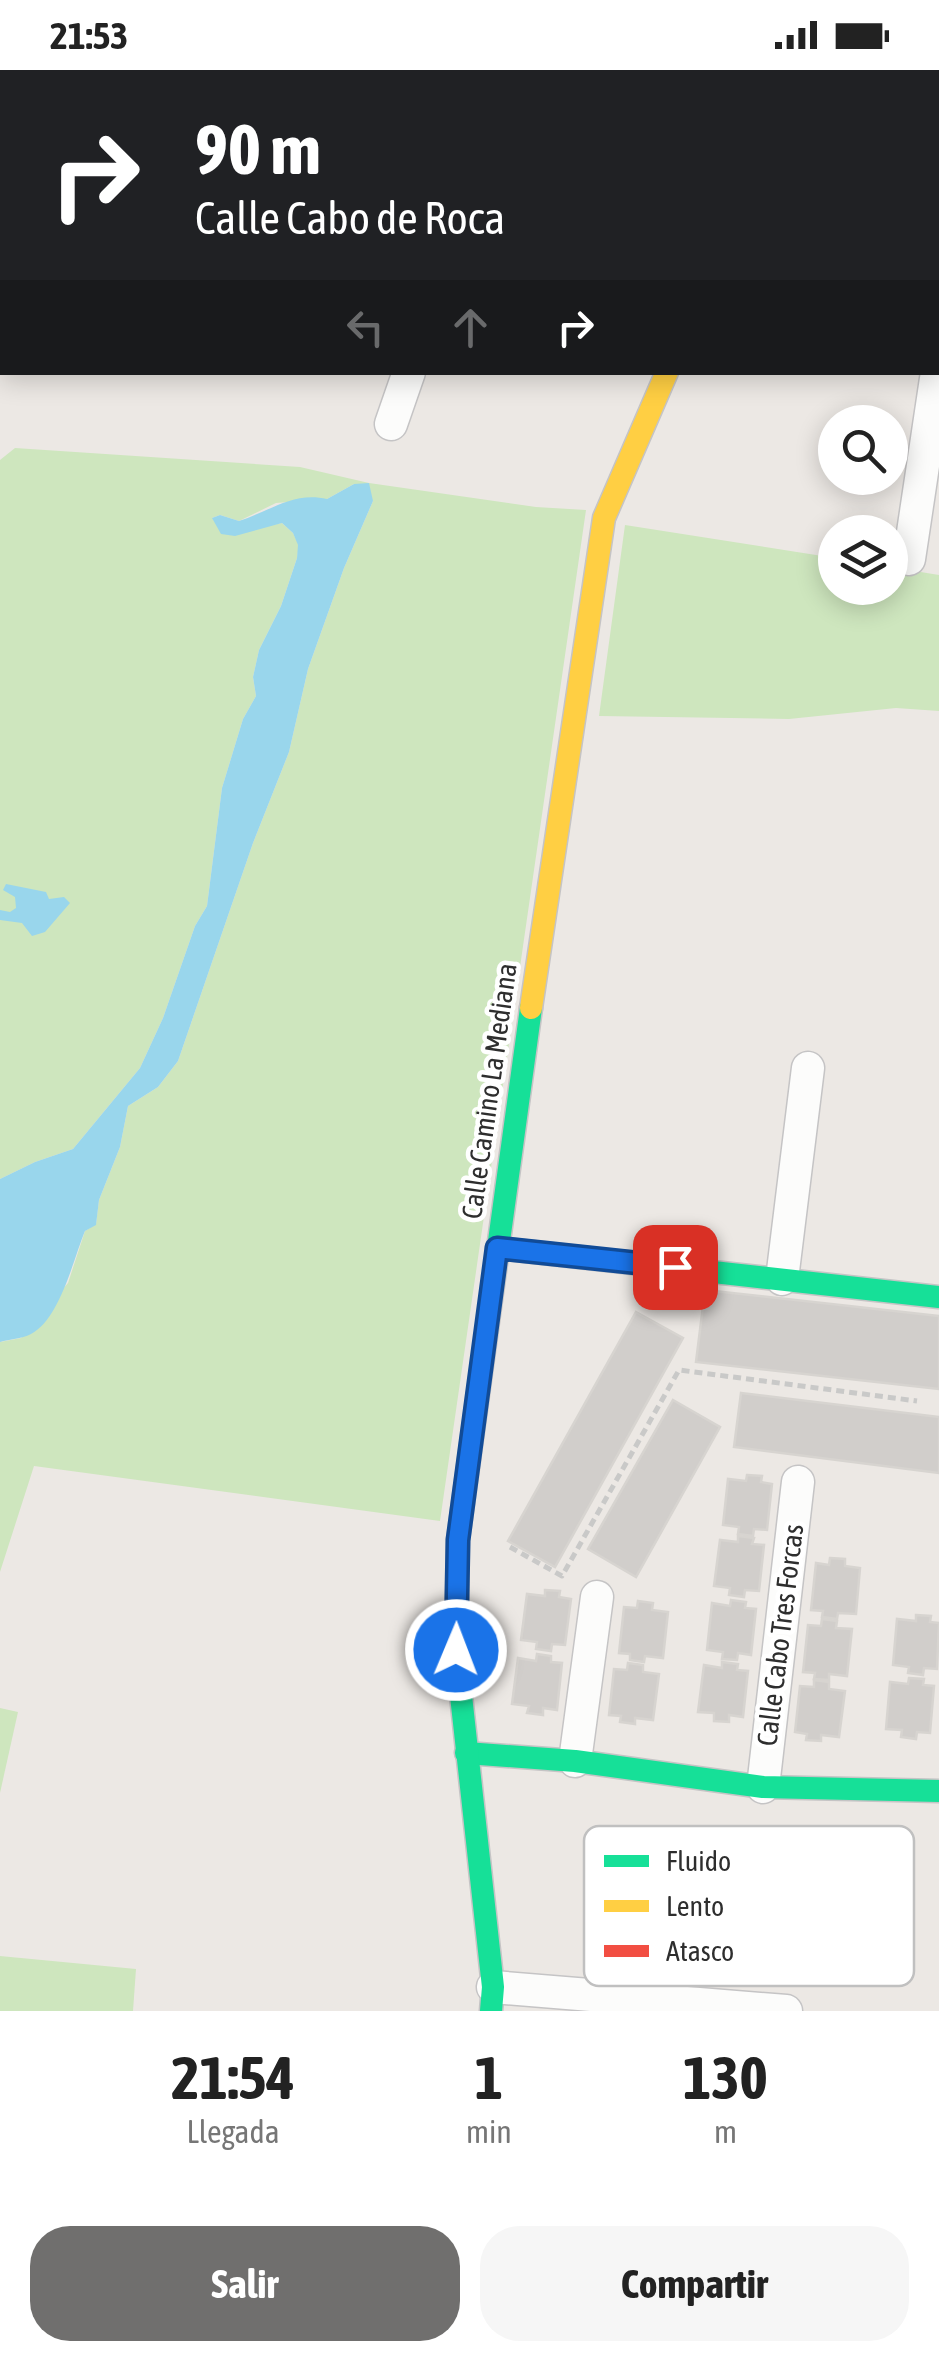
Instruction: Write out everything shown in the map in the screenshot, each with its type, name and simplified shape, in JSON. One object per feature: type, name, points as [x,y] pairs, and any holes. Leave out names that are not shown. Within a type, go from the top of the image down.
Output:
[{"type":"street","points":[[391,424],[408,375]]},
{"type":"street","name":"Calle Camino La Mediana","points":[[492,1999],[456,1650],[458,1540],[604,518],[666,375]]},
{"type":"street","points":[[909,559],[938,375]]},
{"type":"street","points":[[782,1279],[808,1068]]},
{"type":"street","points":[[497,1248],[939,1297]]},
{"type":"street","name":"Calle Cabo Tres Forcas","points":[[763,1788],[798,1482]]},
{"type":"street","points":[[575,1761],[597,1597]]},
{"type":"street","name":"Calle Cabo Tres Forcas","points":[[466,1753],[575,1761],[763,1788],[939,1790]]},
{"type":"street","points":[[492,1999],[786,2011]]},
{"type":"path","points":[[510,1547],[562,1576],[678,1370],[917,1401]]},
{"type":"green space","points":[[15,448],[300,467],[369,483],[536,507],[586,510],[440,1521],[34,1466],[0,1572],[0,1342],[21,1338],[68,1283],[85,1231],[96,1224],[99,1200],[120,1147],[128,1106],[158,1087],[178,1061],[253,843],[289,752],[308,669],[373,501],[354,484],[327,499],[276,503],[239,521],[220,515],[212,518],[262,527],[282,523],[299,545],[281,606],[259,650],[253,677],[256,696],[243,719],[222,788],[207,906],[195,926],[163,1018],[140,1068],[73,1149],[0,1179],[0,460]]},
{"type":"green space","points":[[625,525],[818,555],[818,605],[908,605],[908,570],[939,575],[939,711],[896,708],[789,719],[599,716]]},
{"type":"green space","points":[[0,1708],[18,1712],[0,1793]]},
{"type":"green space","points":[[0,1956],[136,1969],[133,2011],[0,2011]]},
{"type":"water","points":[[369,483],[373,501],[308,669],[289,752],[253,843],[178,1061],[158,1087],[128,1106],[120,1147],[99,1200],[96,1225],[85,1231],[50,1316],[31,1334],[0,1342],[0,1179],[73,1149],[140,1068],[163,1018],[195,926],[207,906],[222,788],[243,719],[256,696],[253,677],[259,650],[281,606],[297,558],[298,545],[293,533],[282,523],[235,536],[221,534],[212,518],[220,515],[239,521],[293,500],[327,499],[354,484]]},
{"type":"water","points":[[6,884],[46,892],[49,899],[64,897],[70,903],[45,932],[32,936],[22,923],[0,920],[0,910],[10,912],[16,908],[15,897],[3,890]]},
{"type":"building","points":[[705,1290],[939,1316],[939,1389],[696,1362]]},
{"type":"building","points":[[636,1312],[683,1338],[555,1567],[508,1541]]},
{"type":"building","points":[[741,1393],[939,1417],[939,1473],[734,1447]]},
{"type":"building","points":[[673,1400],[720,1427],[636,1577],[588,1549]]},
{"type":"building","points":[[747,1475],[762,1476],[761,1482],[772,1484],[767,1530],[754,1529],[753,1536],[738,1534],[739,1527],[723,1525],[728,1479],[746,1481]]},
{"type":"building","points":[[738,1536],[754,1538],[752,1544],[764,1545],[759,1591],[745,1590],[744,1597],[729,1595],[730,1588],[714,1586],[720,1540],[738,1542]]},
{"type":"building","points":[[830,1558],[845,1559],[845,1566],[860,1568],[856,1614],[838,1613],[837,1619],[822,1617],[823,1611],[811,1610],[816,1563],[829,1565]]},
{"type":"building","points":[[545,1590],[560,1591],[559,1597],[571,1599],[565,1645],[552,1644],[551,1651],[536,1649],[537,1642],[521,1640],[527,1594],[545,1596]]},
{"type":"building","points":[[731,1600],[746,1602],[745,1608],[756,1609],[751,1655],[738,1653],[737,1660],[722,1659],[723,1652],[707,1650],[712,1603],[730,1606]]},
{"type":"building","points":[[638,1601],[653,1603],[652,1610],[668,1612],[663,1658],[645,1656],[644,1662],[619,1653],[624,1607],[637,1608]]},
{"type":"building","points":[[916,1615],[931,1616],[930,1622],[939,1623],[937,1669],[924,1668],[923,1675],[908,1673],[909,1667],[893,1665],[897,1619],[916,1621]]},
{"type":"building","points":[[822,1619],[837,1621],[836,1628],[852,1629],[847,1676],[829,1674],[829,1680],[814,1679],[815,1673],[803,1672],[808,1625],[821,1626]]},
{"type":"building","points":[[537,1654],[562,1663],[557,1710],[543,1708],[543,1715],[527,1713],[529,1706],[512,1704],[518,1658],[536,1661]]},
{"type":"building","points":[[722,1662],[738,1664],[737,1670],[748,1671],[743,1717],[729,1715],[729,1722],[714,1721],[714,1713],[698,1712],[704,1665],[722,1668]]},
{"type":"building","points":[[628,1663],[643,1665],[643,1672],[659,1674],[653,1720],[635,1718],[635,1724],[620,1722],[621,1716],[609,1715],[614,1669],[627,1670]]},
{"type":"building","points":[[909,1678],[924,1679],[923,1685],[934,1686],[930,1733],[917,1732],[916,1739],[901,1737],[902,1730],[886,1729],[890,1682],[908,1684]]},
{"type":"building","points":[[814,1680],[829,1682],[829,1689],[845,1691],[839,1737],[821,1735],[821,1741],[806,1740],[807,1734],[795,1732],[800,1686],[814,1687]]},
{"type":"traffic: fast","points":[[491,2011],[493,1987],[456,1650],[458,1540],[531,1008]]},
{"type":"traffic: fast","points":[[497,1248],[939,1297]]},
{"type":"traffic: fast","points":[[466,1753],[575,1761],[763,1787],[939,1791]]},
{"type":"traffic: slow","points":[[531,1008],[604,518],[666,375]]},
{"type":"route","points":[[456,1650],[458,1540],[497,1248],[675,1267]]}]
